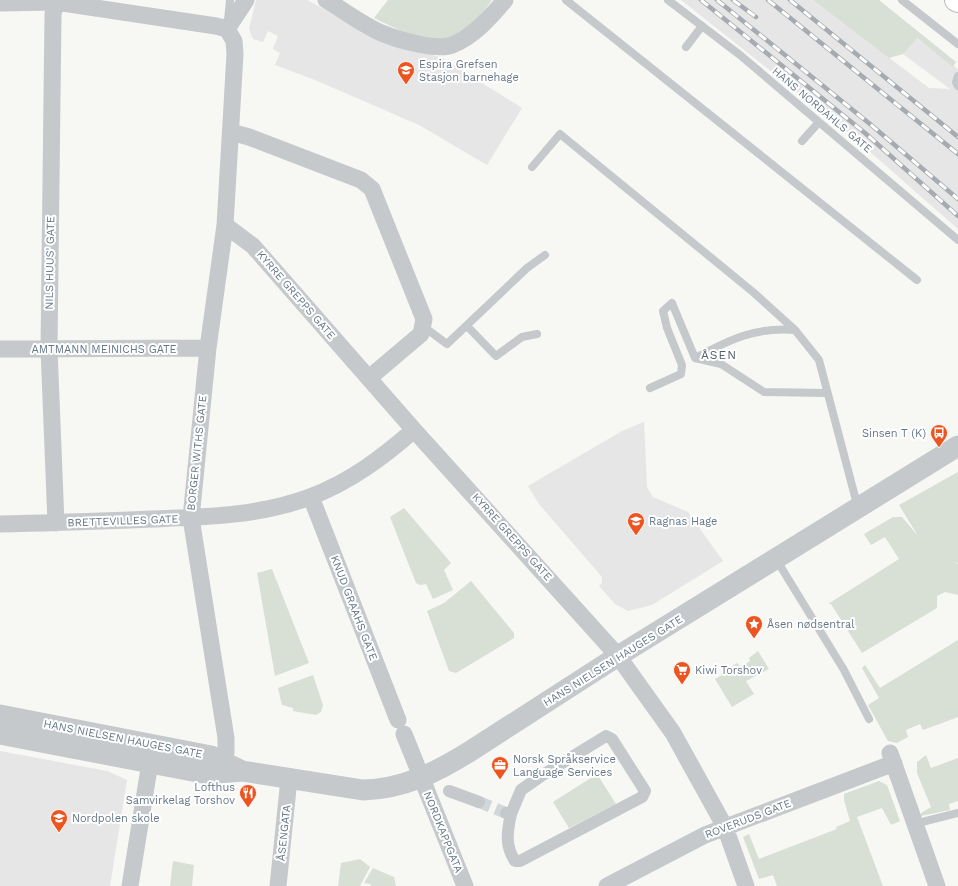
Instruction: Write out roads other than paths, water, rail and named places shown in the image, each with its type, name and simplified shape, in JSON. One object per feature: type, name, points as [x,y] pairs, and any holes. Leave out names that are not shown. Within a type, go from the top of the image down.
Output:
[{"type":"street","points":[[0,3],[57,1],[228,29],[246,0]]},
{"type":"street","points":[[326,0],[384,34],[432,47],[451,46],[460,41],[487,22],[505,0]]},
{"type":"street","name":"NILS HUUS' GATE","points":[[56,523],[49,349],[53,14],[57,1]]},
{"type":"street","name":"BORGER WITHS GATE","points":[[228,29],[234,41],[235,54],[225,225],[208,348],[191,518],[230,769]]},
{"type":"street","points":[[231,132],[361,180],[372,189],[424,319],[424,327],[421,334],[369,378]]},
{"type":"street","name":"KYRRE GREPPS GATE","points":[[225,225],[253,246],[414,430],[618,656],[673,733],[725,827],[746,886]]},
{"type":"street","name":"AMTMANN MEINICHS GATE","points":[[0,349],[208,348]]},
{"type":"street","name":"BRETTEVILLES GATE","points":[[0,524],[191,518],[244,514],[278,508],[311,497],[348,479],[377,461],[414,430]]},
{"type":"street","name":"HANS NIELSEN HAUGES GATE","points":[[0,715],[151,754],[208,774],[230,769],[363,790],[394,787],[422,778],[469,752],[618,656],[958,446]]},
{"type":"street","name":"KNUD GRAAHS GATE","points":[[311,497],[422,778]]},
{"type":"street","name":"HANS NIELSEN HAUGES GATE","points":[[0,734],[151,754]]},
{"type":"street","points":[[606,736],[612,739],[645,791],[642,797],[520,861],[515,861],[508,845],[508,814],[522,790],[541,776],[606,736]]},
{"type":"street","points":[[130,886],[151,754]]},
{"type":"street","name":"ROVERUDS GATE","points":[[607,886],[705,835],[892,758],[914,824]]},
{"type":"street","name":"NORDKAPPGATA","points":[[422,778],[465,886]]},
{"type":"street","name":"ÅSENGATA","points":[[278,886],[289,779]]},
{"type":"street","points":[[449,791],[479,802]]},
{"type":"street","points":[[914,824],[937,886]]},
{"type":"lane","points":[[228,29],[230,0]]},
{"type":"lane","points":[[566,0],[918,280]]},
{"type":"lane","name":"HANS NORDAHLS GATE","points":[[668,0],[740,55],[958,240]]},
{"type":"lane","points":[[902,0],[958,44]]},
{"type":"lane","points":[[686,47],[702,26]]},
{"type":"lane","points":[[958,76],[956,82],[958,86]]},
{"type":"lane","points":[[802,141],[819,122]]},
{"type":"lane","points":[[532,167],[560,134],[753,292],[796,330],[819,360],[858,509]]},
{"type":"lane","points":[[424,327],[448,344],[527,268],[545,255]]},
{"type":"lane","points":[[650,388],[681,374],[682,365],[667,328],[662,311],[672,303],[695,358]]},
{"type":"lane","points":[[466,326],[496,356],[522,337],[537,334]]},
{"type":"lane","points":[[695,358],[729,340],[772,329],[796,330]]},
{"type":"lane","points":[[695,358],[721,364],[764,392],[827,393]]},
{"type":"lane","points":[[776,559],[844,670],[869,719]]},
{"type":"lane","points":[[914,824],[958,813]]},
{"type":"tunnel","points":[[479,802],[506,813]]},
{"type":"railway","points":[[701,0],[865,133],[958,216]]},
{"type":"railway","points":[[717,0],[870,124],[958,199]]},
{"type":"railway","points":[[733,0],[756,17]]},
{"type":"railway","points":[[768,0],[958,154]]},
{"type":"railway","points":[[790,0],[958,137]]},
{"type":"place","name":"Espira Grefsen Stasjon barnehage","points":[[406,85]]},
{"type":"place","name":"Sinsen T (K)","points":[[939,448]]},
{"type":"place","name":"Ragnas Hage","points":[[636,536]]},
{"type":"place","name":"Åsen nødsentral","points":[[754,639]]},
{"type":"place","name":"Kiwi Torshov","points":[[682,685]]},
{"type":"place","name":"Norsk Språkservice Language Services","points":[[500,780]]},
{"type":"place","name":"Lofthus Samvirkelag Torshov","points":[[248,808]]},
{"type":"place","name":"Nordpolen skole","points":[[59,833]]},
{"type":"district","name":"ÅSEN","points":[[719,355]]}]
